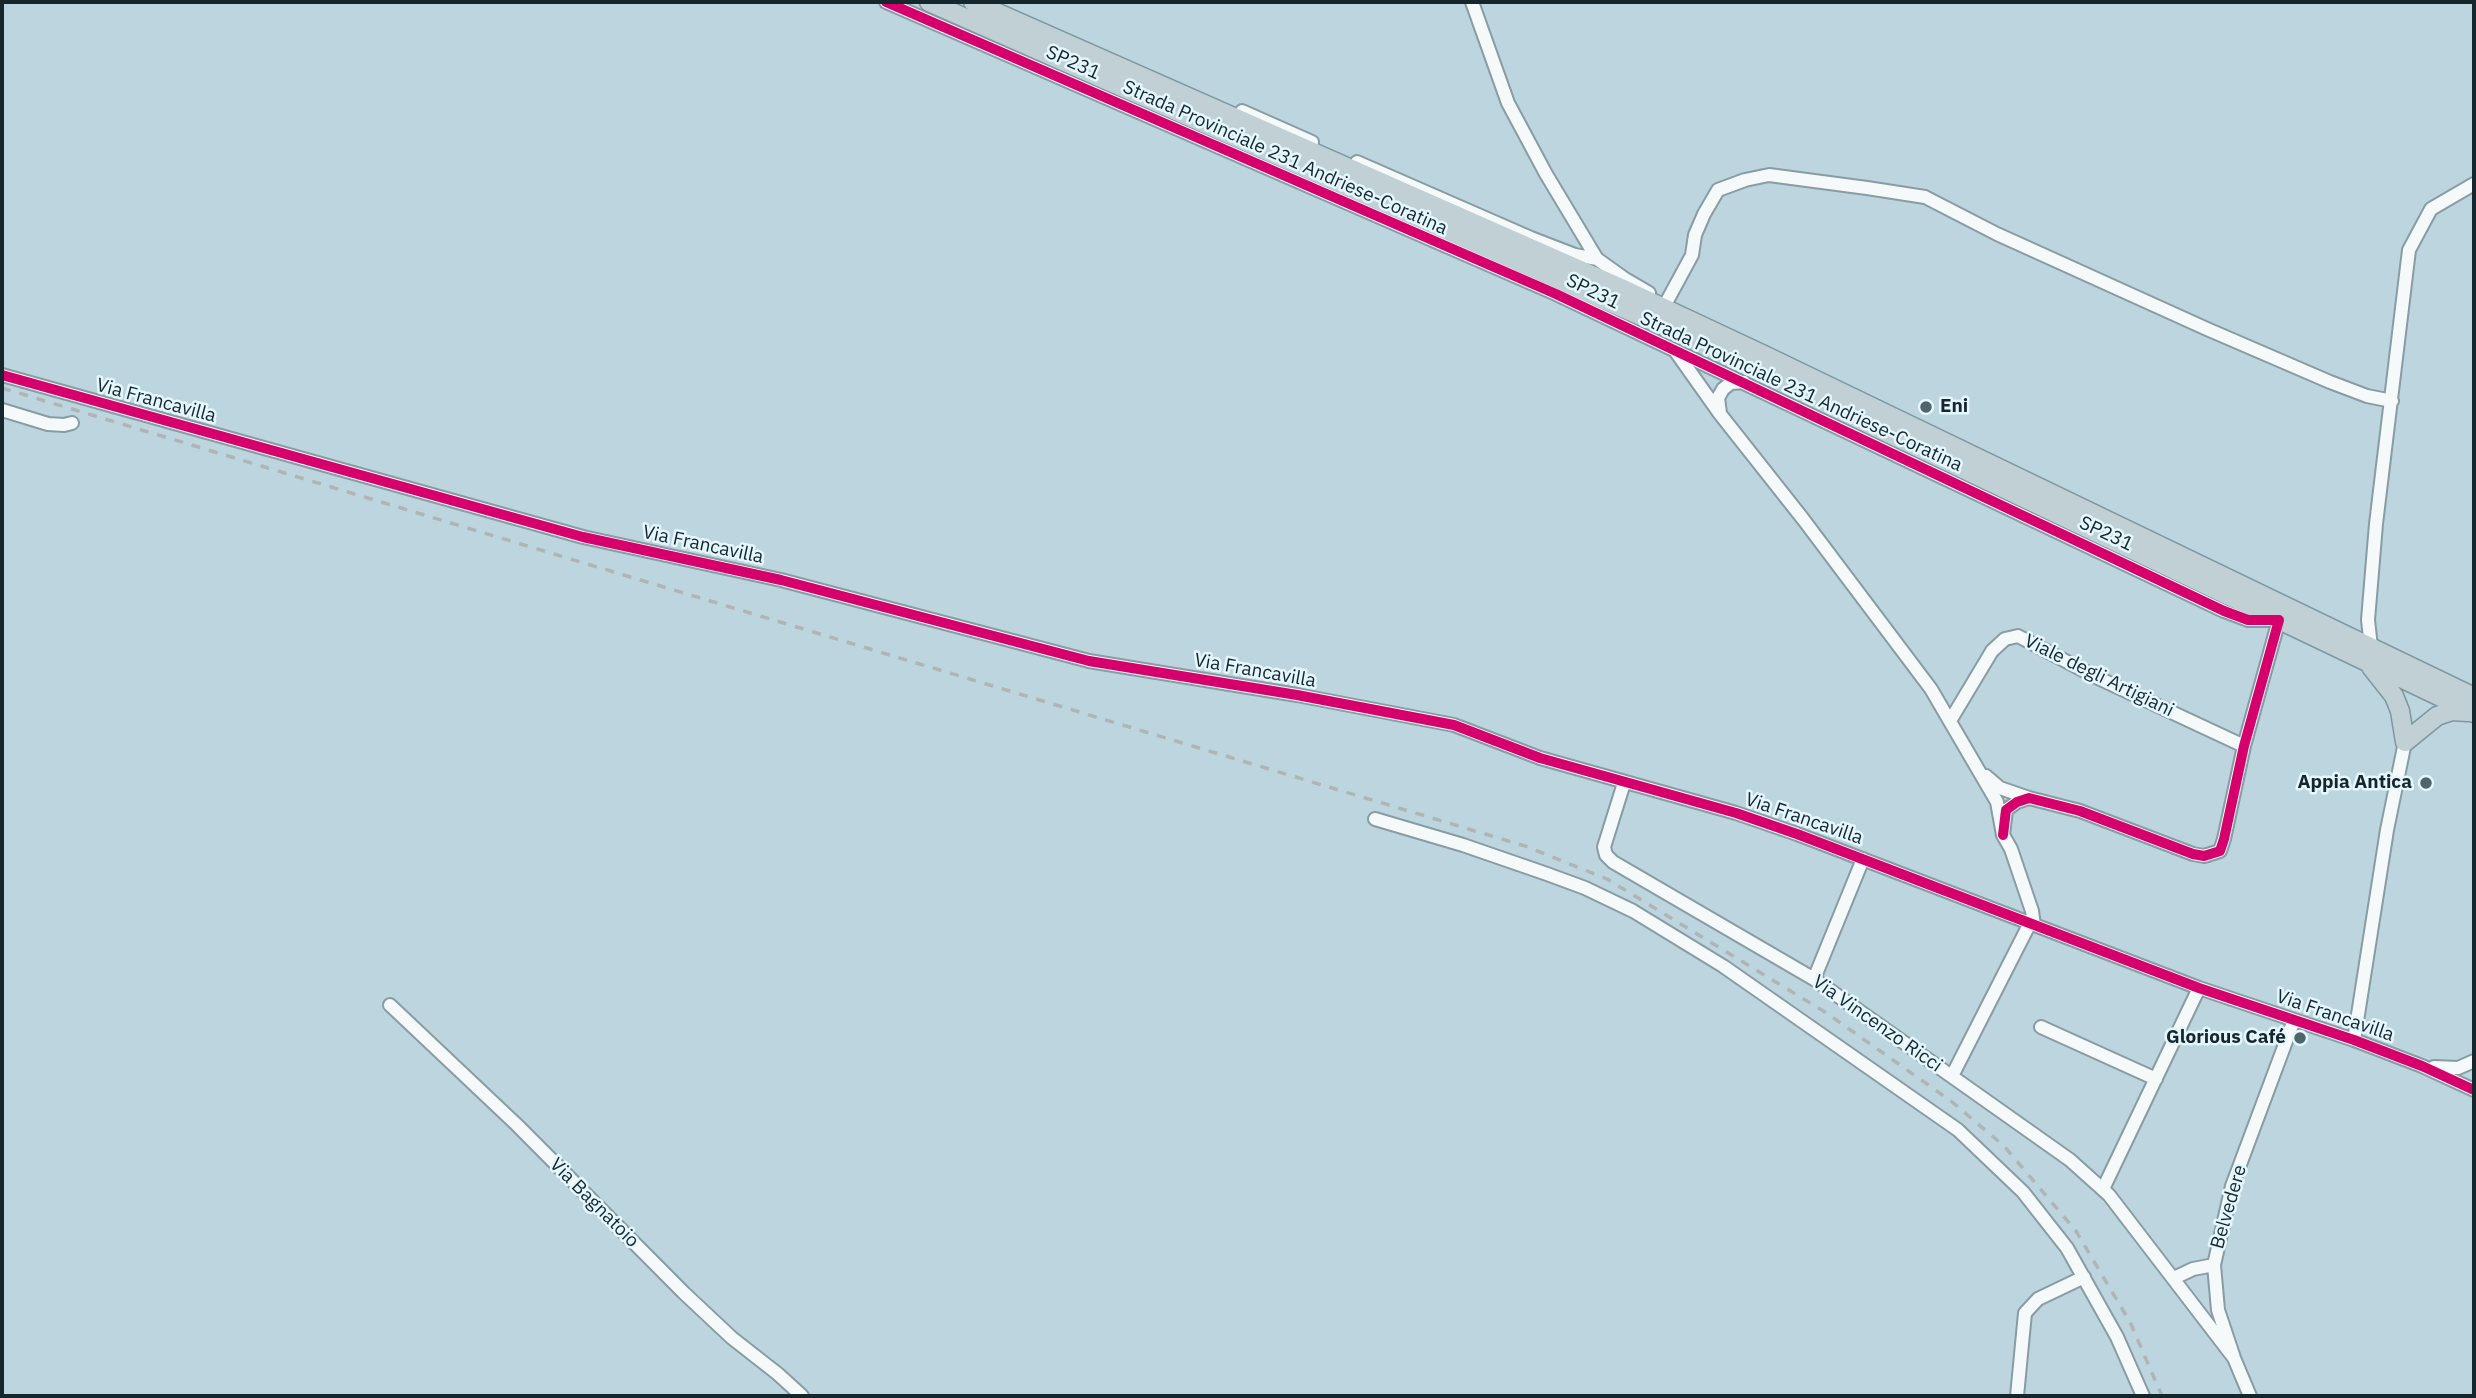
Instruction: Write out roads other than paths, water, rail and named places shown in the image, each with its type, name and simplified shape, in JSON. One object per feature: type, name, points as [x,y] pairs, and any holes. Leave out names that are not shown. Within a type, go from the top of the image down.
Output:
[{"type":"highway","name":"Strada Provinciale 231 Andriese-Coratina","points":[[929,2],[1648,319],[2279,620],[2369,654]]},
{"type":"highway","name":"Strada Provinciale 231 Andriese-Coratina","points":[[973,2],[1468,220],[1731,340],[2473,707]]},
{"type":"highway","points":[[2369,654],[2394,696],[2400,711],[2405,742],[2437,716],[2473,707]]},
{"type":"street","name":"SP231","points":[[886,2],[1556,294],[2224,611],[2248,620],[2279,620]]},
{"type":"street","points":[[992,2],[1531,238],[1575,255],[1597,259]]},
{"type":"street","points":[[1472,2],[1508,103],[1546,174],[1597,259],[1625,279],[1731,340]]},
{"type":"street","points":[[1666,303],[1692,255],[1695,236],[1718,190],[1769,175],[1867,188],[1925,197],[1997,233],[2219,334],[2330,382],[2367,396],[2392,401]]},
{"type":"street","points":[[2369,654],[2368,620],[2375,537],[2409,250],[2431,209],[2474,184]]},
{"type":"street","points":[[1676,352],[1720,414],[1931,690],[1997,803],[2003,835],[2011,849],[2032,911],[2032,924],[1952,1076]]},
{"type":"street","name":"Via Francavilla","points":[[2,375],[583,537],[781,580],[1089,661],[1297,695],[1454,725],[1541,758],[1736,813],[2199,988],[2354,1040],[2422,1066],[2474,1090]]},
{"type":"street","points":[[1720,414],[1718,398],[1723,389],[1731,383],[1744,382]]},
{"type":"street","points":[[2,410],[48,424],[72,423]]},
{"type":"street","points":[[1978,769],[2000,788],[2080,811],[2193,854],[2204,856],[2220,851],[2244,747],[2279,620]]},
{"type":"street","name":"Viale degli Artigiani","points":[[1950,722],[1992,651],[2005,639],[2018,636],[2094,676],[2244,747]]},
{"type":"street","points":[[2354,1040],[2387,830],[2405,742]]},
{"type":"street","name":"Via Vincenzo Ricci","points":[[1624,783],[1604,848],[1606,855],[1613,862],[1814,979],[2070,1160],[2103,1189],[2234,1358]]},
{"type":"street","points":[[2003,835],[2006,810],[2029,798]]},
{"type":"street","points":[[1375,819],[1463,845],[1585,888],[1633,911],[1723,966],[1958,1130],[2023,1192],[2067,1248],[2117,1337],[2143,1396]]},
{"type":"street","points":[[1814,979],[1863,859]]},
{"type":"street","points":[[2103,1189],[2199,988]]},
{"type":"street","name":"Via Bagnatoio","points":[[390,1005],[517,1125],[684,1293],[732,1338],[802,1396]]},
{"type":"street","name":"Belvedere","points":[[2250,1396],[2218,1311],[2214,1265],[2232,1186],[2294,1020]]},
{"type":"street","points":[[2041,1027],[2156,1079]]},
{"type":"street","points":[[2422,1066],[2458,1068],[2474,1061]]},
{"type":"street","points":[[2174,1278],[2193,1269],[2214,1265]]},
{"type":"street","points":[[2017,1396],[2025,1313],[2038,1300],[2084,1277]]},
{"type":"street","points":[[2191,1300],[2216,1293]]},
{"type":"railway","points":[[2,388],[1525,846],[1607,879],[1825,1012],[1951,1101],[2004,1146],[2076,1231],[2130,1322],[2162,1396]]},
{"type":"place","name":"Eni","points":[[1926,407]]},
{"type":"place","name":"Appia Antica","points":[[2426,783]]},
{"type":"place","name":"Glorious Café","points":[[2300,1038]]}]
